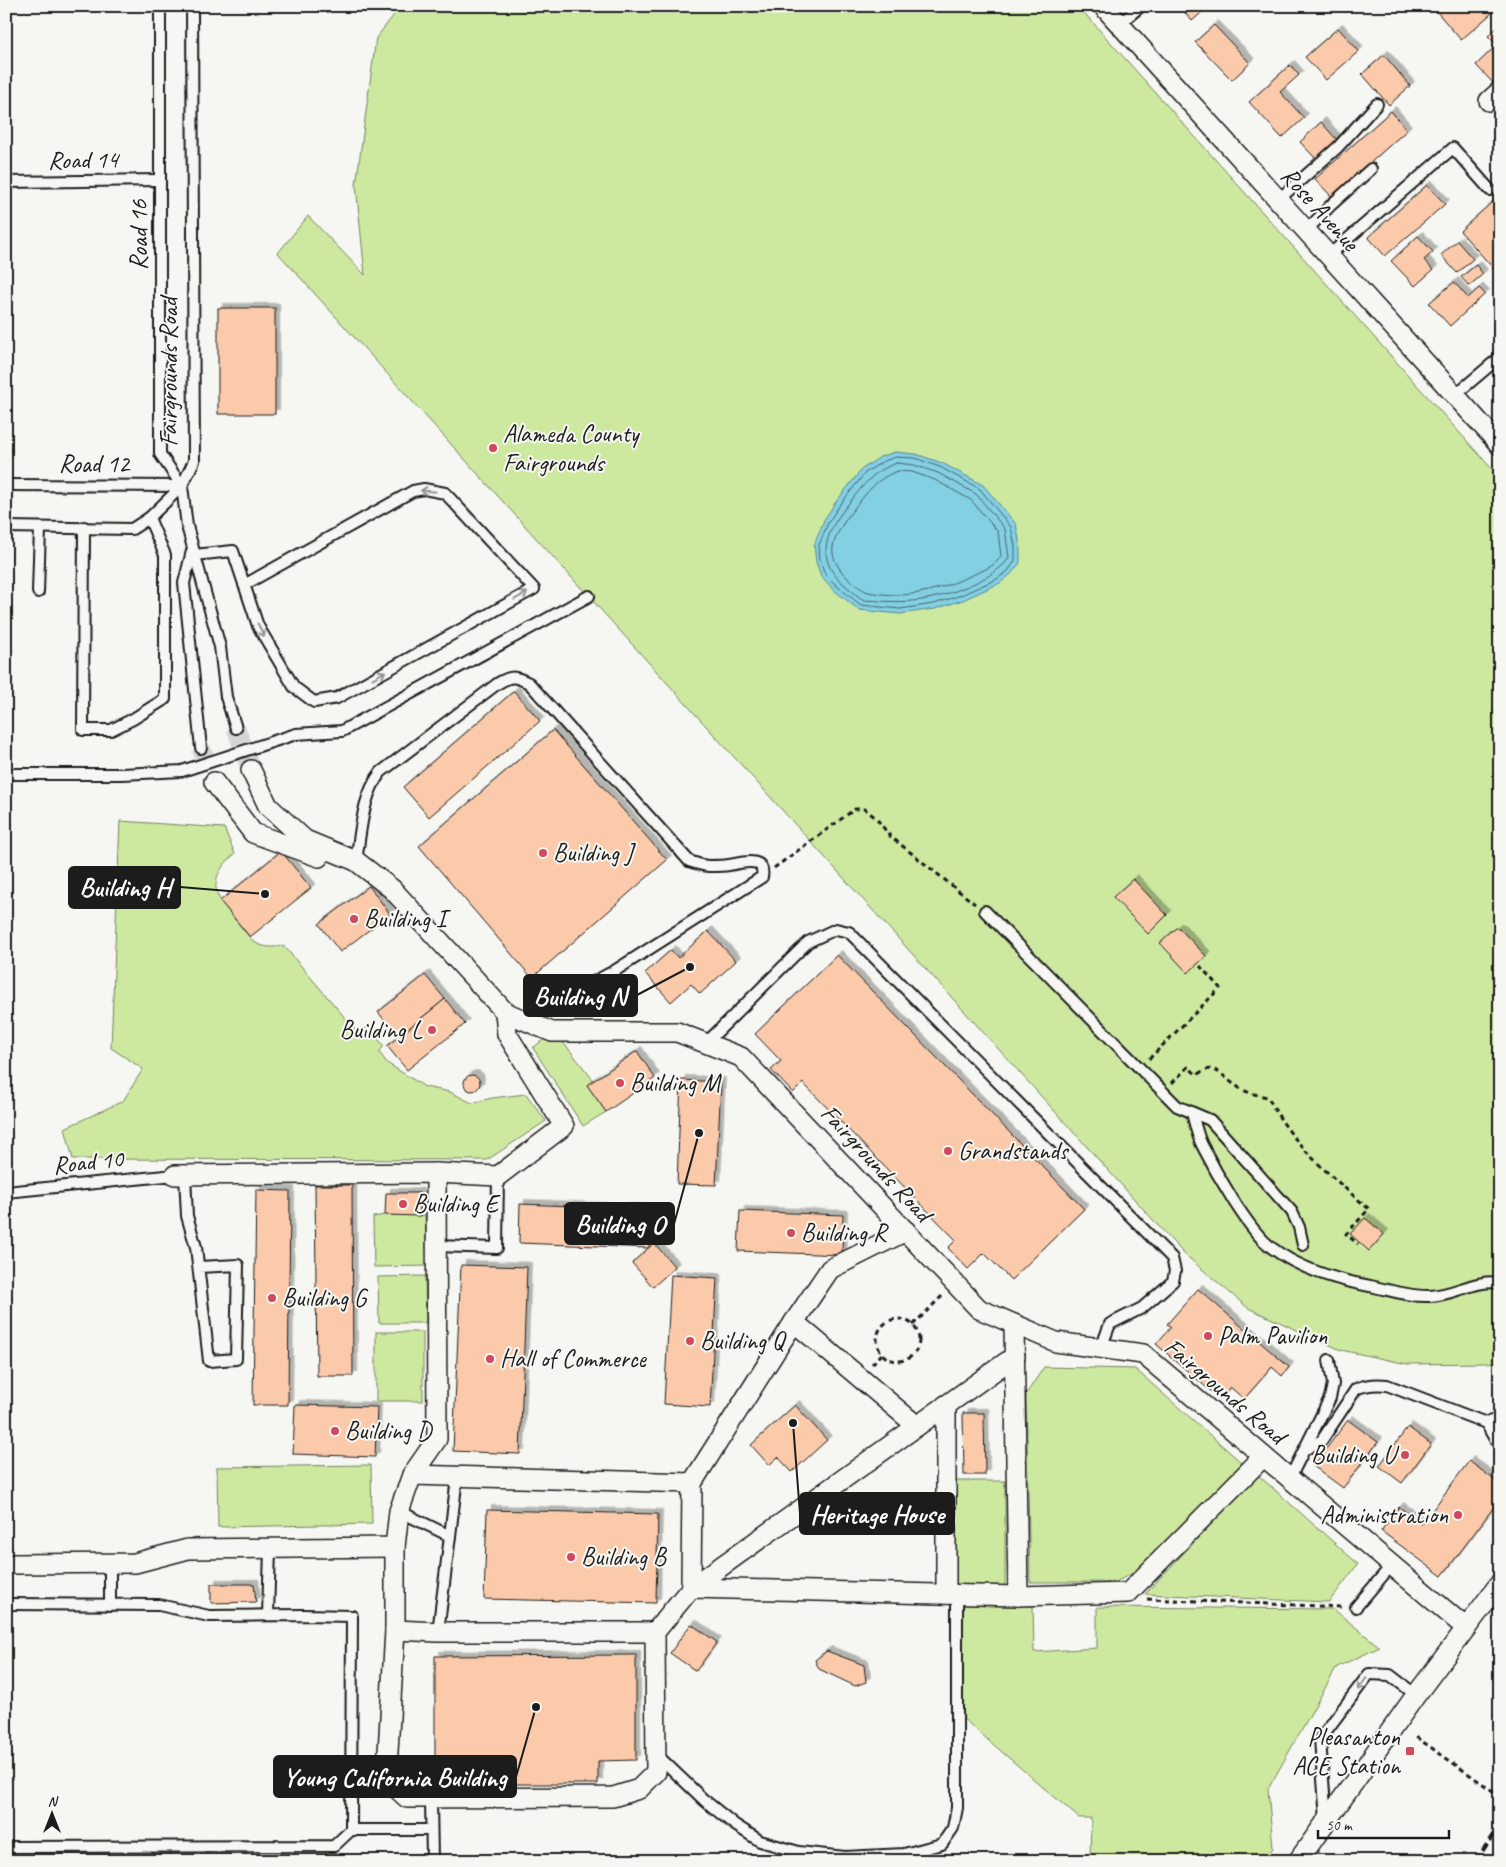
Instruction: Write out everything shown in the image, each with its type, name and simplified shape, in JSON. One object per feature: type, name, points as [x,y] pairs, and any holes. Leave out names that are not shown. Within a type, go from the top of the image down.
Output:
[{"type":"street","name":"Rose Avenue","points":[[1103,6],[1500,445]]},
{"type":"street","name":"Fairgrounds Road","points":[[251,770],[268,806],[305,840],[356,861],[392,889],[505,1012],[552,1032],[677,1032],[741,1056],[979,1309],[1056,1342],[1143,1354],[1466,1628]]},
{"type":"street","points":[[214,782],[253,833],[318,857],[356,861]]},
{"type":"street","points":[[180,1175],[436,1173],[498,1176],[564,1126],[507,1034],[505,1012]]},
{"type":"street","points":[[436,1173],[436,1438],[412,1475],[399,1511],[394,1547],[395,1630],[387,1769],[393,1785],[407,1798],[613,1797],[639,1789],[656,1772],[655,1632],[691,1588],[1015,1356]]},
{"type":"street","points":[[691,1588],[692,1483],[794,1322],[830,1269],[906,1231]]},
{"type":"street","points":[[794,1322],[917,1426]]},
{"type":"street","points":[[1014,1325],[1018,1596]]},
{"type":"street","points":[[946,1405],[952,1594]]},
{"type":"street","points":[[691,1588],[1018,1596],[1128,1593],[1263,1457]]},
{"type":"street","points":[[412,1475],[692,1483]]},
{"type":"street","points":[[10,1564],[135,1563],[188,1549],[394,1547]]},
{"type":"street","points":[[1298,1861],[1416,1695],[1500,1583]]},
{"type":"street","points":[[395,1630],[438,1632],[655,1632]]},
{"type":"lane","name":"Road 16","points":[[160,6],[160,454],[182,486]]},
{"type":"lane","name":"Fairgrounds Road","points":[[182,486],[194,461],[192,6]]},
{"type":"lane","points":[[1119,24],[1141,6]]},
{"type":"lane","points":[[1278,200],[1338,147],[1377,104]]},
{"type":"lane","points":[[1328,256],[1453,148],[1490,190]]},
{"type":"lane","points":[[1306,231],[1331,205],[1371,169]]},
{"type":"lane","name":"Road 14","points":[[6,182],[160,180]]},
{"type":"lane","points":[[1455,396],[1500,357]]},
{"type":"lane","name":"Road 12","points":[[6,485],[182,486]]},
{"type":"lane","points":[[6,527],[132,529],[149,518],[182,486]]},
{"type":"lane","points":[[182,486],[187,526],[220,647],[226,697],[236,728]]},
{"type":"lane","points":[[194,552],[233,551],[244,585],[258,626],[294,687],[314,702],[337,698],[534,589],[445,493],[424,489],[414,491],[244,585]]},
{"type":"lane","points":[[84,528],[84,730],[111,730],[133,720],[165,699],[165,555],[149,518]]},
{"type":"lane","points":[[38,592],[40,528]]},
{"type":"lane","points":[[194,552],[184,583],[201,748]]},
{"type":"lane","points":[[6,774],[122,774],[182,771],[296,734],[342,731],[589,596]]},
{"type":"lane","points":[[356,861],[368,794],[373,782],[381,772],[497,684],[507,678],[517,677],[529,683],[689,861],[706,866],[727,866],[744,862],[753,862],[760,865],[763,871],[762,877],[616,970],[524,1020]]},
{"type":"lane","points":[[985,911],[1177,1106],[1210,1120],[1292,1212],[1299,1227],[1303,1245]]},
{"type":"lane","points":[[706,1043],[808,942],[836,929],[850,932],[1172,1258],[1175,1271],[1173,1281],[1142,1308],[1110,1324],[1101,1348]]},
{"type":"lane","points":[[1192,1112],[1201,1143],[1233,1199],[1257,1233],[1270,1247],[1289,1259],[1308,1268],[1361,1284],[1429,1296],[1454,1292],[1476,1283],[1489,1281],[1500,1283]]},
{"type":"lane","points":[[180,1175],[196,1247],[198,1267],[209,1361],[236,1359],[238,1265],[198,1267]]},
{"type":"lane","name":"Road 10","points":[[6,1192],[180,1175]]},
{"type":"lane","points":[[436,1246],[497,1248],[498,1176]]},
{"type":"lane","points":[[1290,1478],[1327,1407],[1332,1392],[1332,1375],[1329,1360]]},
{"type":"lane","points":[[1306,1449],[1322,1440],[1356,1389],[1370,1385],[1387,1385],[1486,1424],[1496,1441],[1500,1444]]},
{"type":"lane","points":[[1486,1424],[1500,1418]]},
{"type":"lane","points":[[438,1632],[458,1476]]},
{"type":"lane","points":[[399,1511],[450,1536]]},
{"type":"lane","points":[[268,1615],[270,1549]]},
{"type":"lane","points":[[110,1563],[110,1605]]},
{"type":"lane","points":[[1356,1607],[1391,1566]]},
{"type":"lane","points":[[656,1753],[704,1800],[735,1825],[760,1841],[799,1852],[845,1857],[904,1854],[942,1844],[953,1828],[957,1808],[952,1594]]},
{"type":"lane","points":[[6,1604],[159,1605],[209,1616],[352,1616],[351,1830]]},
{"type":"lane","points":[[1326,1821],[1320,1739],[1370,1674],[1390,1675],[1416,1695]]},
{"type":"lane","points":[[431,1798],[432,1861]]},
{"type":"lane","points":[[6,1847],[334,1846],[351,1830],[431,1830]]},
{"type":"path","points":[[762,877],[855,808],[865,809],[876,818],[890,836],[985,911]]},
{"type":"path","points":[[1140,1068],[1220,988],[1200,966]]},
{"type":"path","points":[[1163,1092],[1188,1067],[1197,1075],[1206,1069],[1213,1069],[1237,1087],[1268,1097],[1284,1126],[1300,1146],[1369,1209],[1346,1234],[1358,1244]]},
{"type":"path","points":[[913,1325],[955,1284]]},
{"type":"path","points":[[894,1319],[902,1319],[913,1325],[918,1333],[919,1340],[916,1351],[904,1361],[894,1362],[887,1359],[880,1352],[876,1339],[878,1332],[886,1322],[894,1319]]},
{"type":"path","points":[[1128,1593],[1139,1599],[1356,1607]]},
{"type":"path","points":[[1416,1737],[1500,1796]]},
{"type":"green space","points":[[401,6],[1078,6],[1500,478],[1500,1361],[1487,1363],[1407,1364],[1341,1350],[1248,1308],[1183,1253],[278,253],[308,216],[365,275],[356,185],[376,38]]},
{"type":"green space","points":[[120,821],[224,828],[235,854],[222,868],[217,879],[217,892],[223,905],[254,941],[269,947],[284,946],[358,1033],[368,1027],[384,1046],[379,1052],[387,1063],[425,1087],[450,1092],[472,1103],[492,1098],[526,1094],[546,1121],[487,1160],[73,1159],[65,1128],[123,1101],[143,1069],[111,1048]]},
{"type":"green space","points":[[544,1039],[564,1043],[594,1081],[587,1085],[606,1112],[583,1126],[533,1048]]},
{"type":"green space","points":[[385,1215],[425,1215],[427,1266],[374,1267],[373,1217]]},
{"type":"green space","points":[[425,1276],[426,1323],[379,1323],[378,1277]]},
{"type":"green space","points":[[376,1332],[423,1332],[423,1401],[376,1401]]},
{"type":"green space","points":[[1044,1367],[1135,1369],[1242,1463],[1142,1568],[1116,1582],[1030,1582],[1026,1394]]},
{"type":"green space","points":[[371,1465],[372,1524],[218,1527],[217,1467]]},
{"type":"green space","points":[[1258,1475],[1358,1564],[1329,1602],[1145,1594]]},
{"type":"green space","points":[[956,1481],[1005,1481],[1005,1588],[956,1588]]},
{"type":"green space","points":[[961,1603],[1033,1606],[1034,1652],[1097,1648],[1097,1607],[1333,1609],[1380,1647],[1337,1667],[1268,1789],[1273,1848],[1262,1861],[1090,1861],[1091,1818],[1079,1818],[960,1716]]},
{"type":"water","points":[[895,452],[916,454],[942,463],[983,485],[1016,524],[1020,545],[1020,563],[1011,574],[1000,583],[963,600],[935,609],[900,614],[859,610],[835,591],[821,576],[816,562],[814,545],[824,520],[862,469],[880,457]]},
{"type":"building","points":[[1179,6],[1209,6],[1192,21]]},
{"type":"building","points":[[1444,6],[1459,6],[1461,9],[1464,6],[1500,6],[1461,40],[1437,12]]},
{"type":"building","points":[[1214,25],[1250,63],[1232,80],[1195,42]]},
{"type":"building","points":[[1500,25],[1500,76],[1493,83],[1476,65],[1497,45],[1488,36]]},
{"type":"building","points":[[1338,28],[1359,51],[1326,80],[1305,57]]},
{"type":"building","points":[[1384,55],[1410,86],[1389,105],[1362,74]]},
{"type":"building","points":[[1290,65],[1299,75],[1280,92],[1304,118],[1282,138],[1249,102]]},
{"type":"building","points":[[1391,111],[1407,130],[1332,197],[1315,179]]},
{"type":"building","points":[[1321,122],[1337,140],[1316,159],[1300,142]]},
{"type":"building","points":[[1427,185],[1445,204],[1385,256],[1368,237]]},
{"type":"building","points":[[1500,195],[1500,276],[1460,231]]},
{"type":"building","points":[[1418,236],[1433,252],[1424,260],[1433,270],[1415,286],[1391,261]]},
{"type":"building","points":[[1457,241],[1473,259],[1457,273],[1441,255]]},
{"type":"building","points":[[1476,265],[1483,274],[1469,286],[1461,277]]},
{"type":"building","points":[[1454,282],[1468,298],[1479,288],[1485,294],[1450,326],[1429,303]]},
{"type":"building","points":[[218,308],[275,308],[275,414],[218,414]]},
{"type":"building","points":[[514,691],[540,721],[429,817],[403,787]]},
{"type":"building","name":"Building J","points":[[553,730],[667,860],[532,978],[419,846]]},
{"type":"building","points":[[281,851],[311,888],[250,937],[220,901]]},
{"type":"building","points":[[1133,879],[1167,915],[1148,934],[1113,897]]},
{"type":"building","name":"Building I","points":[[369,886],[390,914],[340,952],[319,924]]},
{"type":"building","points":[[1178,927],[1206,956],[1188,973],[1160,943]]},
{"type":"building","points":[[708,931],[736,961],[700,994],[691,984],[671,1002],[645,973],[671,950],[678,958]]},
{"type":"building","name":"Grandstands","points":[[837,955],[1084,1209],[1011,1280],[984,1253],[968,1269],[948,1248],[956,1240],[803,1083],[793,1093],[771,1070],[781,1061],[755,1034]]},
{"type":"building","points":[[425,975],[445,999],[398,1037],[378,1012]]},
{"type":"building","name":"Building L","points":[[445,999],[465,1024],[407,1070],[387,1046]]},
{"type":"building","name":"Building M","points":[[637,1051],[655,1078],[606,1112],[587,1085]]},
{"type":"building","points":[[469,1075],[475,1075],[480,1080],[478,1089],[469,1091],[464,1086],[464,1080]]},
{"type":"building","points":[[681,1080],[721,1082],[716,1185],[677,1184]]},
{"type":"building","points":[[315,1185],[352,1185],[353,1376],[317,1376]]},
{"type":"building","name":"Building G","points":[[256,1190],[290,1191],[288,1405],[253,1405]]},
{"type":"building","name":"Building E","points":[[386,1193],[420,1193],[420,1216],[385,1215]]},
{"type":"building","points":[[520,1204],[650,1209],[649,1248],[519,1243]]},
{"type":"building","name":"Building R","points":[[740,1211],[843,1215],[842,1255],[738,1251]]},
{"type":"building","points":[[1365,1218],[1384,1234],[1369,1251],[1350,1234]]},
{"type":"building","points":[[654,1243],[675,1267],[653,1287],[632,1263]]},
{"type":"building","name":"Hall of Commerce","points":[[461,1265],[527,1267],[520,1454],[453,1451]]},
{"type":"building","name":"Building Q","points":[[671,1275],[717,1278],[710,1407],[664,1404]]},
{"type":"building","name":"Palm Pavilion","points":[[1198,1289],[1289,1367],[1282,1376],[1272,1367],[1244,1399],[1230,1387],[1220,1399],[1156,1344],[1171,1327],[1167,1324]]},
{"type":"building","name":"Building D","points":[[295,1405],[377,1407],[375,1457],[293,1454]]},
{"type":"building","points":[[795,1405],[827,1440],[792,1472],[778,1457],[769,1465],[751,1445]]},
{"type":"building","points":[[963,1413],[984,1413],[985,1475],[964,1475]]},
{"type":"building","points":[[1348,1420],[1378,1442],[1343,1488],[1313,1466]]},
{"type":"building","name":"Building U","points":[[1408,1427],[1431,1444],[1402,1483],[1379,1466]]},
{"type":"building","name":"Administration","points":[[1469,1461],[1500,1484],[1500,1499],[1442,1576],[1381,1531],[1399,1507],[1422,1524]]},
{"type":"building","name":"Building B","points":[[487,1510],[658,1514],[656,1603],[484,1599]]},
{"type":"building","points":[[211,1584],[254,1584],[256,1602],[211,1603]]},
{"type":"building","points":[[691,1624],[717,1642],[696,1671],[670,1653]]},
{"type":"building","points":[[827,1651],[864,1665],[866,1682],[855,1686],[819,1669],[815,1660]]},
{"type":"building","points":[[636,1655],[636,1760],[598,1761],[598,1784],[478,1784],[478,1758],[435,1758],[435,1656]]},
{"type":"tunnel","points":[[236,728],[251,770]]},
{"type":"tunnel","points":[[201,748],[214,782]]},
{"type":"railway","points":[[1476,1861],[1500,1824]]},
{"type":"place","name":"Alameda County Fairgrounds","points":[[493,448]]},
{"type":"place","name":"Building J","points":[[543,853]]},
{"type":"place","name":"Building H","points":[[265,894]]},
{"type":"place","name":"Building I","points":[[354,919]]},
{"type":"place","name":"Building N","points":[[690,967]]},
{"type":"place","name":"Building L","points":[[432,1030]]},
{"type":"place","name":"Building M","points":[[620,1083]]},
{"type":"place","name":"Building O","points":[[699,1133]]},
{"type":"place","name":"Grandstands","points":[[948,1151]]},
{"type":"place","name":"Building E","points":[[403,1204]]},
{"type":"place","name":"Building R","points":[[791,1233]]},
{"type":"place","name":"Building G","points":[[272,1298]]},
{"type":"place","name":"Palm Pavilion","points":[[1208,1336]]},
{"type":"place","name":"Building Q","points":[[690,1341]]},
{"type":"place","name":"Hall of Commerce","points":[[490,1359]]},
{"type":"place","name":"Heritage House","points":[[793,1423]]},
{"type":"place","name":"Building D","points":[[335,1431]]},
{"type":"place","name":"Building U","points":[[1405,1455]]},
{"type":"place","name":"Administration","points":[[1458,1515]]},
{"type":"place","name":"Building B","points":[[571,1557]]},
{"type":"place","name":"Young California Building","points":[[536,1707]]},
{"type":"place","name":"Pleasanton ACE Station","points":[[1410,1751]]}]
